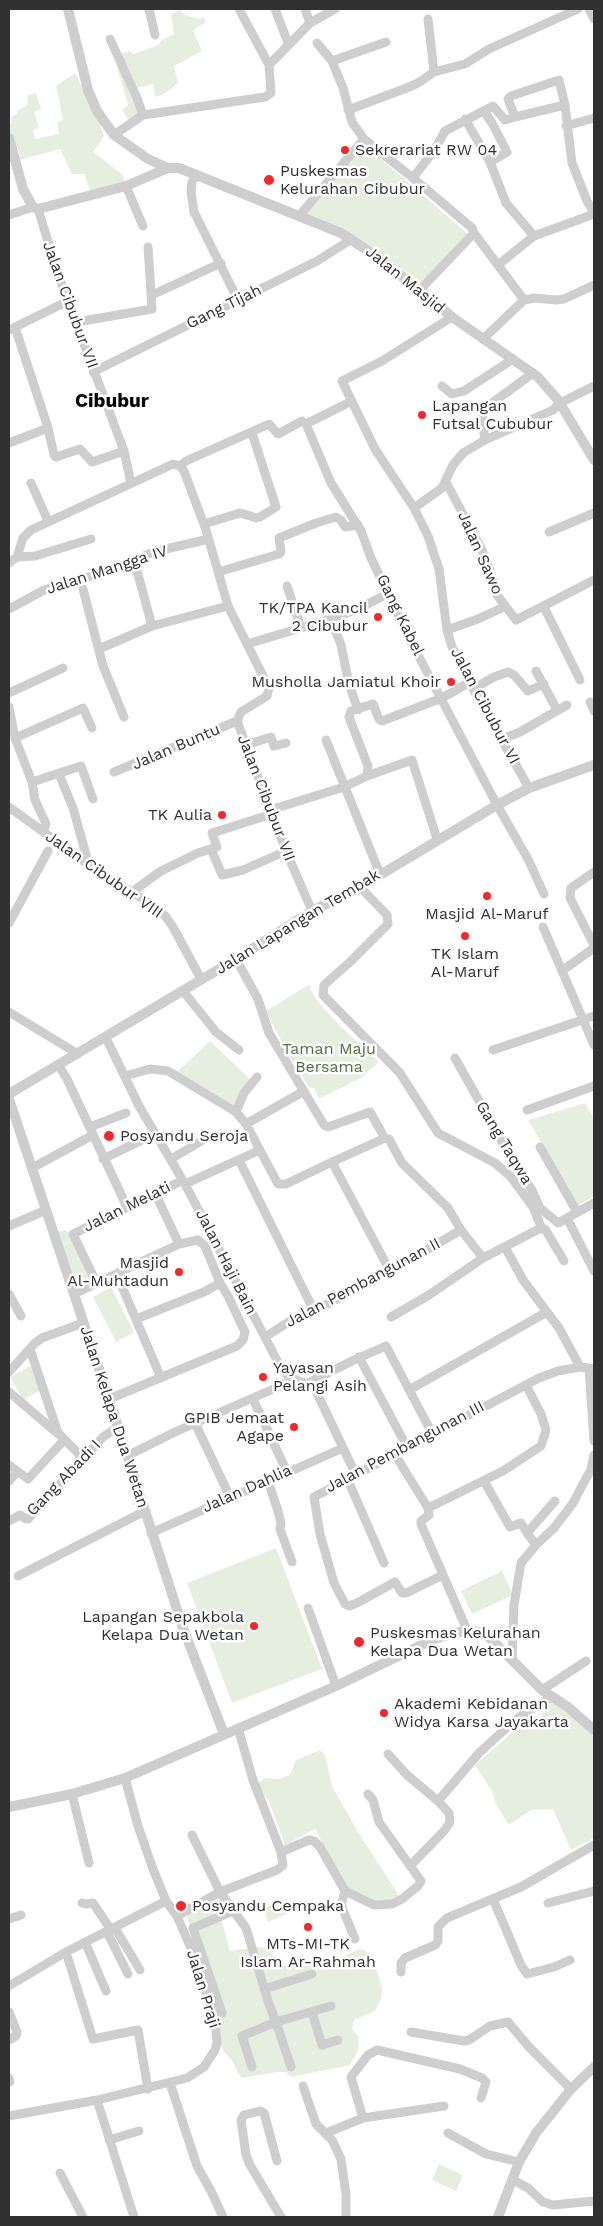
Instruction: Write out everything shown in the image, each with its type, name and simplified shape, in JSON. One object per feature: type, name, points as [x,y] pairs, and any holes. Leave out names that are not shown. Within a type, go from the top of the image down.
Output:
[{"type":"street","points":[[68,9],[91,100],[114,135],[142,116],[265,97],[271,93],[268,64],[239,9]]},
{"type":"street","points":[[149,9],[155,35]]},
{"type":"street","points":[[275,9],[288,44]]},
{"type":"street","points":[[305,9],[310,23]]},
{"type":"street","points":[[268,64],[310,23],[335,9]]},
{"type":"street","points":[[348,110],[404,90],[434,72],[465,64],[489,49],[578,9]]},
{"type":"street","points":[[589,9],[594,19]]},
{"type":"street","points":[[428,19],[434,72]]},
{"type":"street","points":[[110,39],[138,98],[142,116]]},
{"type":"street","points":[[332,61],[386,42]]},
{"type":"street","points":[[317,43],[332,61],[343,88],[348,110],[355,128],[364,139],[472,228],[524,300]]},
{"type":"street","points":[[498,265],[534,236],[594,214],[572,163],[560,81],[557,80],[509,97],[515,117]]},
{"type":"street","points":[[413,178],[446,131],[465,119],[493,106],[505,120],[565,105]]},
{"type":"street","points":[[484,111],[507,152],[490,162]]},
{"type":"street","points":[[566,126],[594,118]]},
{"type":"street","points":[[465,119],[490,162],[506,203],[534,236]]},
{"type":"street","name":"Jalan Masjid","points":[[114,135],[148,159],[168,168],[178,168],[300,215],[352,239],[382,260],[452,317],[533,373],[544,383],[560,403],[594,460]]},
{"type":"street","points":[[9,138],[22,189],[35,208]]},
{"type":"street","points":[[300,215],[364,139]]},
{"type":"street","points":[[9,215],[126,186],[168,168]]},
{"type":"street","points":[[196,175],[192,182],[192,206],[238,300]]},
{"type":"street","points":[[126,186],[144,226]]},
{"type":"street","name":"Jalan Cibubur VII","points":[[35,208],[51,256],[77,322],[93,372],[124,451],[131,483]]},
{"type":"street","points":[[419,291],[474,233]]},
{"type":"street","name":"Gang Tijah","points":[[93,372],[317,261],[352,239]]},
{"type":"street","points":[[77,322],[152,309],[148,247]]},
{"type":"street","points":[[152,296],[221,263]]},
{"type":"street","points":[[483,339],[524,300],[535,298],[564,299],[594,285]]},
{"type":"street","points":[[68,301],[12,328],[48,428],[56,457],[80,448],[92,462],[124,451]]},
{"type":"street","name":"Jalan Cibubur VI","points":[[452,317],[382,361],[342,381],[375,448],[414,508],[428,536],[438,568],[447,630],[452,647],[529,788]]},
{"type":"street","points":[[442,386],[449,394],[464,391],[513,359]]},
{"type":"street","points":[[485,440],[482,420],[484,409],[533,373]]},
{"type":"street","points":[[414,508],[438,492],[446,482],[453,465],[463,453],[485,440],[553,410],[560,403],[594,386]]},
{"type":"street","points":[[9,564],[17,557],[26,534],[48,521],[173,464],[180,466],[186,461],[269,424],[278,434],[302,421],[306,424],[352,401]]},
{"type":"street","name":"Gang Kabel","points":[[306,424],[331,483],[358,525],[371,558],[408,636],[497,805],[528,859],[544,894]]},
{"type":"street","points":[[9,443],[48,428]]},
{"type":"street","points":[[204,524],[240,513],[257,518],[275,509],[276,507],[252,433]]},
{"type":"street","name":"Jalan Cibubur VII","points":[[180,466],[184,471],[204,524],[228,606],[265,677],[269,692],[264,698],[241,712],[237,721],[286,851],[312,911]]},
{"type":"street","name":"Jalan Sawo","points":[[446,482],[481,548],[490,570],[495,590],[504,607],[516,620],[544,607]]},
{"type":"street","points":[[31,483],[48,521]]},
{"type":"street","points":[[549,532],[594,513]]},
{"type":"street","points":[[218,572],[279,554],[281,552],[280,538],[316,523],[336,517],[345,527],[358,525]]},
{"type":"street","points":[[17,557],[44,554],[90,539]]},
{"type":"street","name":"Jalan Mangga IV","points":[[9,609],[44,590],[115,569],[153,552],[209,539]]},
{"type":"street","points":[[136,567],[152,626]]},
{"type":"street","points":[[580,680],[544,607],[594,580]]},
{"type":"street","points":[[287,586],[301,628]]},
{"type":"street","points":[[83,589],[103,666],[124,717]]},
{"type":"street","points":[[247,644],[331,619],[360,608],[389,593]]},
{"type":"street","points":[[99,649],[152,626],[228,606]]},
{"type":"street","points":[[447,630],[504,607]]},
{"type":"street","points":[[331,619],[358,710]]},
{"type":"street","points":[[9,693],[63,668]]},
{"type":"street","points":[[536,670],[557,710]]},
{"type":"street","points":[[367,776],[368,766],[349,718],[351,711],[374,704],[379,719],[382,720],[508,672],[514,675],[528,692],[544,684]]},
{"type":"street","points":[[590,702],[594,711]]},
{"type":"street","points":[[502,740],[520,732],[566,705]]},
{"type":"street","points":[[9,707],[15,738],[32,782],[35,800],[46,824],[43,832]]},
{"type":"street","points":[[15,738],[83,708],[92,728]]},
{"type":"street","name":"Jalan Buntu","points":[[114,772],[237,721]]},
{"type":"street","points":[[246,746],[271,737],[274,746],[286,743]]},
{"type":"street","points":[[326,740],[380,874]]},
{"type":"street","points":[[132,892],[161,871],[198,853],[217,847],[212,833],[344,787],[367,776],[412,760],[437,839]]},
{"type":"street","name":"Jalan Lapangan Tembak","points":[[9,1094],[106,1038],[312,911],[360,886],[497,805],[529,788],[594,765]]},
{"type":"street","points":[[32,782],[81,766],[93,798]]},
{"type":"street","points":[[59,774],[73,808],[89,865]]},
{"type":"street","name":"Jalan Cibubur VIII","points":[[9,808],[166,917],[201,980]]},
{"type":"street","points":[[211,849],[222,875],[243,870],[286,851]]},
{"type":"street","points":[[9,923],[48,851]]},
{"type":"street","points":[[563,970],[594,947],[570,898],[571,888],[594,872]]},
{"type":"street","name":"Gang Taqwa","points":[[360,886],[387,915],[388,924],[324,985],[323,995],[400,1073],[438,1132],[495,1163],[510,1177],[533,1207],[542,1229]]},
{"type":"street","points":[[543,927],[594,1045]]},
{"type":"street","points":[[236,959],[258,999],[269,1033],[324,1125],[330,1126],[370,1112],[382,1133]]},
{"type":"street","points":[[183,991],[216,1032],[239,1050]]},
{"type":"street","points":[[9,1012],[78,1054]]},
{"type":"street","points":[[493,1050],[594,1016]]},
{"type":"street","name":"Jalan Haji Bain","points":[[106,1038],[139,1106],[171,1159],[181,1184],[281,1368],[294,1380],[306,1384]]},
{"type":"street","name":"Gang Taqwa","points":[[455,1058],[532,1190],[540,1208],[558,1224],[567,1218]]},
{"type":"street","points":[[58,1066],[67,1080],[127,1207]]},
{"type":"street","points":[[125,1076],[150,1069],[168,1071],[236,1112],[246,1124],[278,1184],[286,1184],[385,1138],[390,1139],[402,1163],[448,1208],[461,1230],[483,1258]]},
{"type":"street","points":[[236,1112],[244,1093],[257,1077]]},
{"type":"street","points":[[527,1110],[594,1086]]},
{"type":"street","points":[[246,1124],[304,1091]]},
{"type":"street","name":"Jalan Kelapa Dua Wetan","points":[[9,1099],[183,1628],[224,1734]]},
{"type":"street","points":[[32,1168],[91,1131],[126,1113]]},
{"type":"street","points":[[171,1159],[208,1137]]},
{"type":"street","points":[[103,1159],[140,1141]]},
{"type":"street","points":[[540,1147],[578,1212]]},
{"type":"street","name":"Jalan Melati","points":[[97,1284],[73,1234],[127,1207],[260,1150]]},
{"type":"street","points":[[239,1160],[314,1311]]},
{"type":"street","points":[[332,1162],[390,1271]]},
{"type":"street","points":[[156,1195],[179,1244]]},
{"type":"street","points":[[594,1203],[567,1218],[594,1271]]},
{"type":"street","points":[[9,1226],[46,1210]]},
{"type":"street","points":[[391,1316],[429,1295],[483,1258],[542,1229],[546,1229],[564,1261]]},
{"type":"street","name":"Jalan Pembangunan II","points":[[264,1337],[295,1318],[314,1311],[390,1271],[461,1230]]},
{"type":"street","points":[[74,1294],[179,1244],[194,1240],[203,1243],[244,1332],[244,1340],[230,1349],[109,1399]]},
{"type":"street","points":[[505,1248],[523,1280],[588,1368],[594,1441]]},
{"type":"street","points":[[116,1275],[161,1378]]},
{"type":"street","points":[[136,1319],[204,1292],[220,1283]]},
{"type":"street","points":[[9,1294],[21,1316]]},
{"type":"street","points":[[409,1390],[547,1312]]},
{"type":"street","points":[[9,1372],[42,1338],[83,1324]]},
{"type":"street","points":[[384,1563],[351,1476],[343,1448],[319,1396],[316,1391],[306,1384],[359,1357],[386,1347],[433,1434]]},
{"type":"street","points":[[30,1349],[60,1437]]},
{"type":"street","points":[[359,1357],[407,1447]]},
{"type":"street","name":"Jalan Pembangunan III","points":[[443,1575],[406,1593],[402,1593],[395,1582],[349,1606],[342,1600],[327,1558],[317,1521],[314,1497],[526,1384],[548,1374],[588,1368]]},
{"type":"street","points":[[126,1456],[195,1423],[294,1380]]},
{"type":"street","points":[[428,1508],[484,1481],[537,1450],[543,1442],[546,1430],[541,1414],[526,1384]]},
{"type":"street","points":[[9,1392],[83,1458]]},
{"type":"street","points":[[254,1399],[287,1472]]},
{"type":"street","points":[[195,1423],[230,1497]]},
{"type":"street","name":"Gang Abadi I","points":[[9,1521],[20,1515],[28,1519],[103,1437],[115,1429],[119,1429]]},
{"type":"street","points":[[9,1465],[25,1479],[30,1478],[60,1437]]},
{"type":"street","name":"Jalan Dahlia","points":[[152,1533],[343,1448]]},
{"type":"street","points":[[394,1454],[428,1508],[429,1515],[420,1522],[467,1630]]},
{"type":"street","points":[[512,1661],[514,1605],[519,1572],[525,1556],[554,1528],[573,1503],[591,1470],[594,1455]]},
{"type":"street","points":[[9,1481],[17,1472]]},
{"type":"street","points":[[268,1481],[281,1522],[280,1529],[292,1562]]},
{"type":"street","points":[[484,1481],[510,1527],[522,1523],[536,1544]]},
{"type":"street","points":[[527,1533],[555,1500]]},
{"type":"street","points":[[18,1576],[145,1511]]},
{"type":"street","points":[[308,1608],[336,1686]]},
{"type":"street","points":[[9,1807],[72,1794],[125,1778],[336,1686],[434,1639],[467,1630],[479,1632],[490,1638],[542,1690],[568,1707],[594,1730]]},
{"type":"street","points":[[542,1690],[586,1661]]},
{"type":"street","points":[[438,1801],[479,1753],[514,1721],[552,1697]]},
{"type":"street","points":[[177,1916],[220,1892],[280,1868],[283,1864],[281,1852],[253,1780],[238,1728]]},
{"type":"street","points":[[388,1754],[407,1775],[438,1801],[448,1813],[450,1822],[444,1831],[410,1866]]},
{"type":"street","name":"Jalan Praji","points":[[9,2116],[97,2100],[187,2078],[204,2067],[217,2043],[215,2020],[197,1962],[177,1916],[166,1900],[143,1842],[125,1778]]},
{"type":"street","points":[[72,1794],[89,1863]]},
{"type":"street","points":[[281,1852],[309,1840],[314,1841],[320,1847],[345,1891],[374,1905],[383,1906],[402,1899],[418,1886],[421,1881],[380,1822],[373,1800],[368,1794]]},
{"type":"street","points":[[192,1834],[220,1892],[246,1928],[264,1989],[291,2067]]},
{"type":"street","points":[[401,1972],[401,1963],[405,1958],[435,1945],[438,1940],[437,1930],[440,1923],[467,1909],[521,1887],[594,1845]]},
{"type":"street","points":[[345,1891],[342,1905],[355,1939]]},
{"type":"street","points":[[548,1903],[594,1891]]},
{"type":"street","points":[[493,1899],[521,1965],[527,1974],[554,1967],[570,1960]]},
{"type":"street","points":[[9,1986],[66,1952],[166,1900]]},
{"type":"street","points":[[82,1902],[94,1905],[140,1970]]},
{"type":"street","points":[[222,2014],[193,1928],[233,1911]]},
{"type":"street","points":[[9,1919],[21,1915]]},
{"type":"street","points":[[111,1930],[128,1974]]},
{"type":"street","points":[[86,1942],[106,1991]]},
{"type":"street","points":[[66,1952],[93,2039],[138,2030],[148,2089]]},
{"type":"street","points":[[264,1989],[312,1974]]},
{"type":"street","points":[[252,2067],[242,2036],[276,2022],[331,2006]]},
{"type":"street","points":[[9,2012],[17,2032],[16,2036],[9,2040]]},
{"type":"street","points":[[312,2012],[322,2044],[338,2040]]},
{"type":"street","points":[[411,2032],[464,2041],[470,2040],[490,2026],[508,2022],[570,2090]]},
{"type":"street","points":[[363,2118],[351,2077],[368,2055],[380,2050],[460,2069],[482,2078],[486,2082],[480,2098]]},
{"type":"street","points":[[498,2217],[519,2162],[542,2124],[570,2090],[594,2067]]},
{"type":"street","points":[[170,2083],[197,2166],[223,2217]]},
{"type":"street","points":[[303,2086],[316,2124],[326,2133],[341,2159],[346,2195],[346,2217]]},
{"type":"street","points":[[97,2100],[134,2217]]},
{"type":"street","points":[[326,2133],[363,2118],[444,2106]]},
{"type":"street","points":[[276,2161],[264,2113],[260,2111],[244,2115],[241,2120],[248,2160],[281,2217]]},
{"type":"street","points":[[109,2140],[139,2131]]},
{"type":"street","points":[[448,2133],[486,2154],[519,2162]]},
{"type":"street","points":[[60,2173],[83,2217]]},
{"type":"street","points":[[513,2180],[528,2188],[543,2202],[553,2205],[594,2201]]},
{"type":"green space","points":[[180,10],[185,15],[198,19],[204,17],[206,22],[193,30],[202,51],[174,66],[178,83],[164,94],[155,97],[153,84],[137,88],[140,115],[129,121],[122,110],[128,105],[114,56],[130,51],[133,54],[158,45],[162,40],[174,34],[171,14]]},
{"type":"green space","points":[[75,73],[98,118],[104,136],[93,152],[122,174],[126,184],[92,195],[84,174],[72,174],[60,149],[20,160],[18,148],[9,136],[11,117],[17,114],[18,110],[28,105],[28,95],[36,93],[41,109],[34,112],[39,127],[33,130],[35,139],[59,134],[57,123],[63,120],[56,86]]},
{"type":"green space","points":[[365,145],[469,235],[423,284],[377,250],[352,236],[305,216]]},
{"type":"green space","name":"Taman Maju Bersama","points":[[310,984],[310,989],[320,1004],[338,1024],[379,1062],[361,1078],[319,1099],[314,1088],[309,1087],[288,1054],[266,1011]]},
{"type":"green space","points":[[210,1041],[251,1080],[233,1108],[176,1073]]},
{"type":"green space","points":[[585,1103],[594,1119],[594,1196],[578,1205],[528,1120]]},
{"type":"green space","points":[[65,1230],[72,1234],[89,1275],[86,1287],[76,1291],[57,1232]]},
{"type":"green space","points":[[111,1287],[134,1332],[116,1342],[93,1297]]},
{"type":"green space","points":[[30,1366],[43,1389],[23,1400],[10,1377]]},
{"type":"green space","name":"Lapangan Sepakbola Kelapa Dua Wetan","points":[[276,1548],[322,1669],[232,1703],[187,1583]]},
{"type":"green space","points":[[502,1571],[513,1595],[472,1614],[461,1591]]},
{"type":"green space","points":[[555,1697],[594,1728],[594,1838],[571,1850],[553,1809],[531,1810],[509,1825],[495,1803],[493,1793],[475,1765],[514,1731],[539,1718]]},
{"type":"green space","points":[[320,1750],[325,1755],[332,1786],[358,1832],[400,1897],[383,1904],[371,1901],[346,1888],[315,1829],[285,1845],[269,1801],[256,1784],[265,1778],[278,1779],[290,1775],[296,1760]]},
{"type":"green space","points":[[287,1899],[292,1912],[268,1922],[263,1908]]},
{"type":"green space","points":[[216,1900],[230,1951],[258,1947],[270,1949],[278,1966],[306,1965],[338,1959],[359,1949],[366,1951],[373,1957],[382,1989],[381,1999],[375,2011],[354,2020],[352,2029],[359,2038],[358,2050],[350,2065],[292,2077],[286,2072],[277,2072],[242,2078],[233,2062],[222,2049],[217,2023],[186,1913]]},
{"type":"green space","points":[[439,2164],[463,2175],[456,2191],[432,2180]]},
{"type":"place","name":"Sekrerariat RW 04","points":[[345,150]]},
{"type":"place","name":"Puskesmas Kelurahan Cibubur","points":[[269,180]]},
{"type":"place","name":"Lapangan Futsal Cububur","points":[[422,415]]},
{"type":"place","name":"TK/TPA Kancil 2 Cibubur","points":[[378,617]]},
{"type":"place","name":"Musholla Jamiatul Khoir","points":[[451,682]]},
{"type":"place","name":"TK Aulia","points":[[222,815]]},
{"type":"place","name":"Masjid Al-Maruf","points":[[487,896]]},
{"type":"place","name":"TK Islam Al-Maruf","points":[[465,936]]},
{"type":"place","name":"Posyandu Seroja","points":[[109,1136]]},
{"type":"place","name":"Masjid Al-Muhtadun","points":[[179,1272]]},
{"type":"place","name":"Yayasan Pelangi Asih","points":[[263,1377]]},
{"type":"place","name":"GPIB Jemaat Agape","points":[[294,1427]]},
{"type":"place","name":"Lapangan Sepakbola Kelapa Dua Wetan","points":[[254,1626]]},
{"type":"place","name":"Puskesmas Kelurahan Kelapa Dua Wetan","points":[[359,1642]]},
{"type":"place","name":"Akademi Kebidanan Widya Karsa Jayakarta","points":[[384,1713]]},
{"type":"place","name":"Posyandu Cempaka","points":[[181,1906]]},
{"type":"place","name":"MTs-MI-TK Islam Ar-Rahmah","points":[[308,1927]]},
{"type":"district","name":"Cibubur","points":[[112,401]]}]
